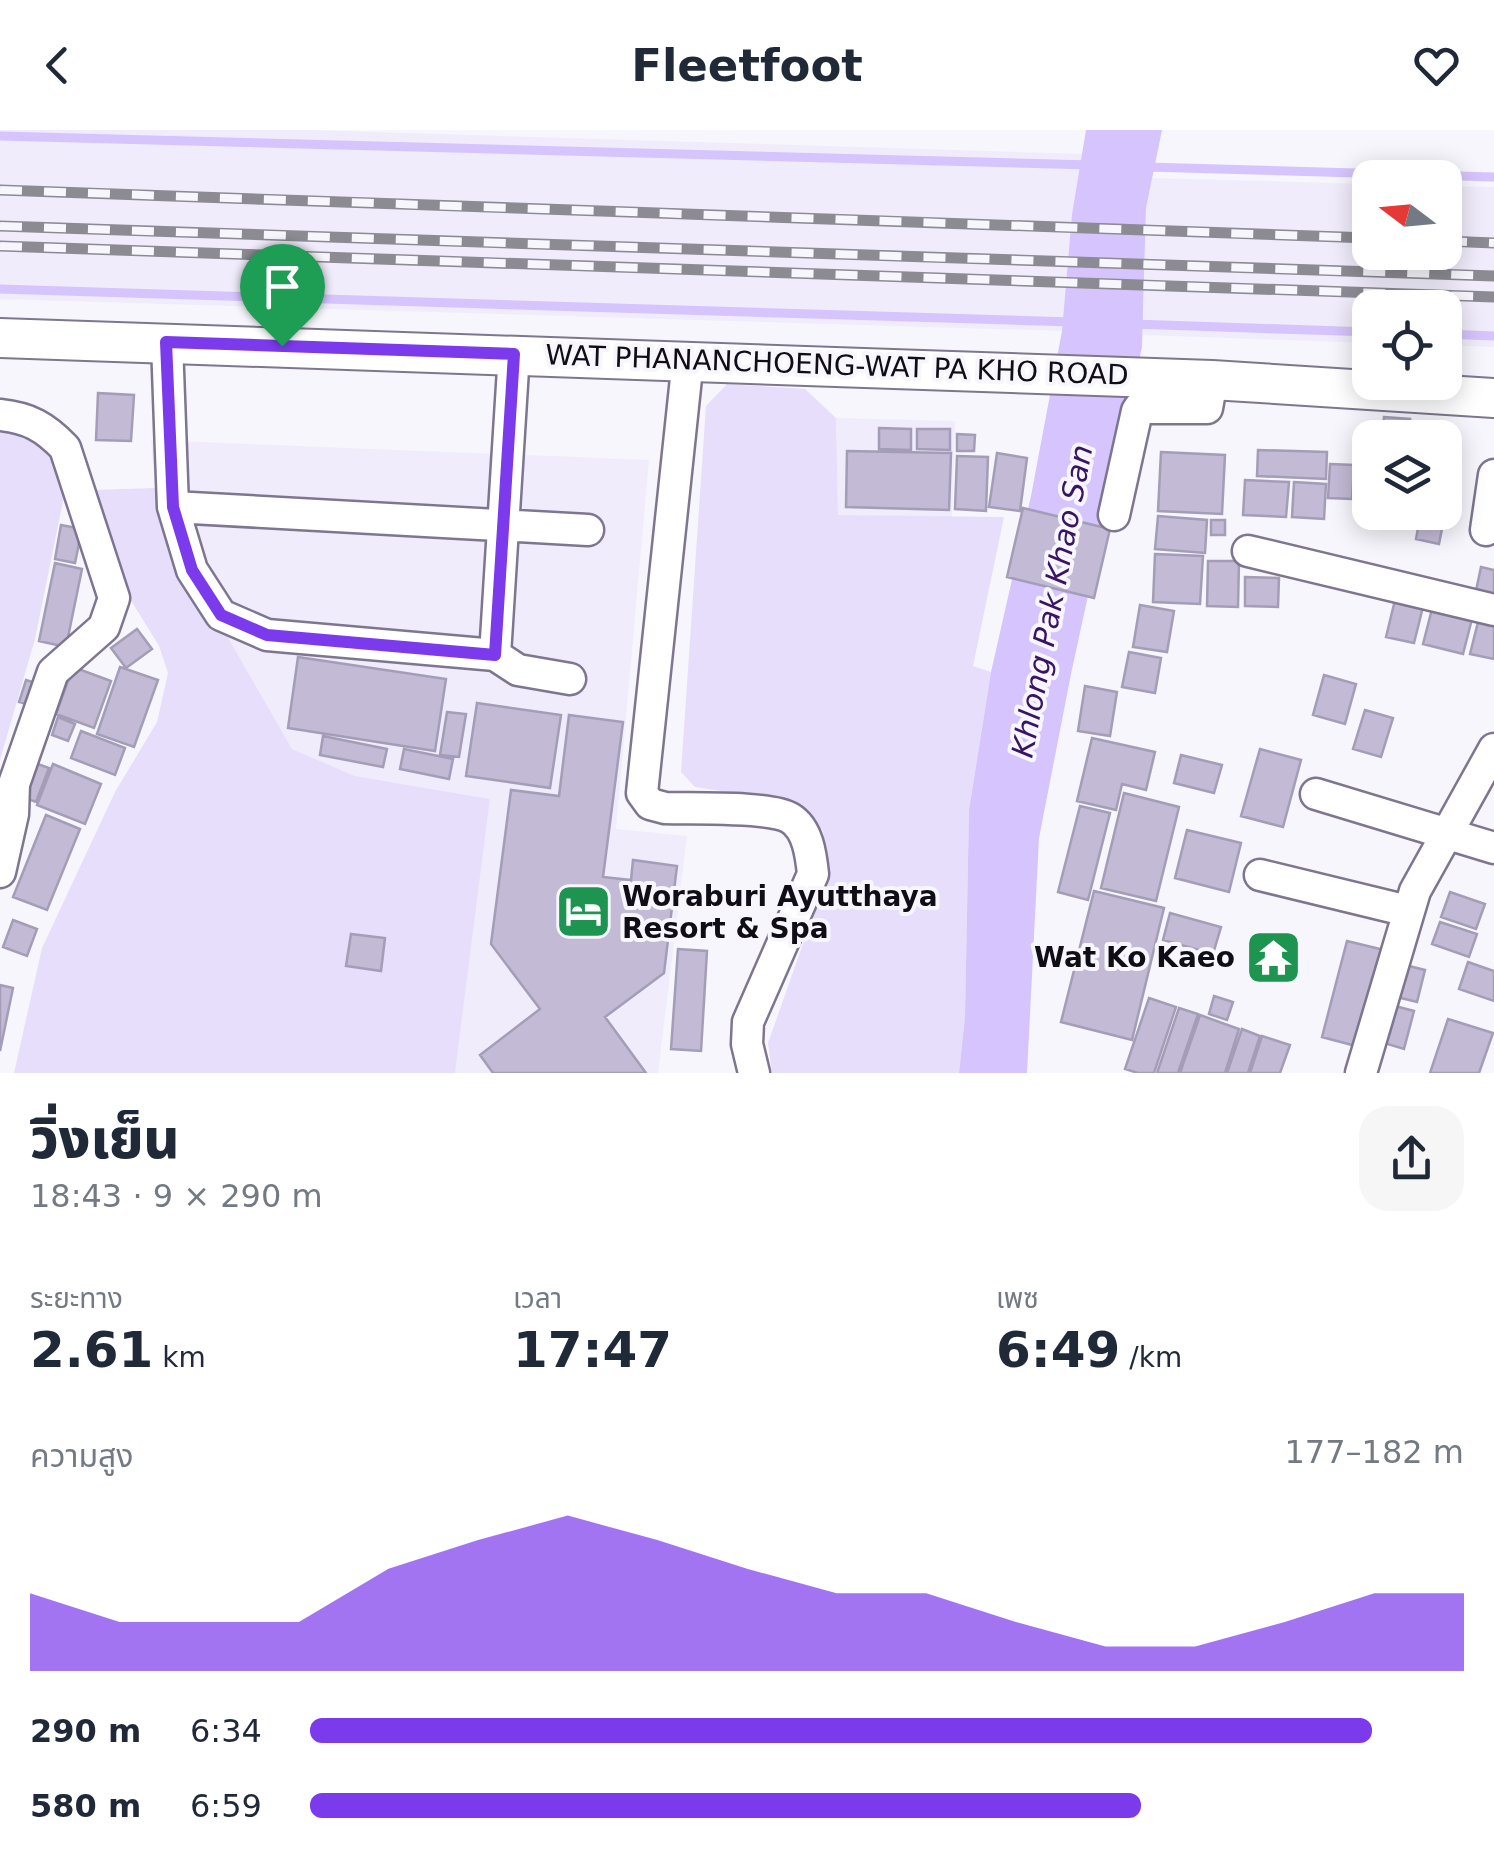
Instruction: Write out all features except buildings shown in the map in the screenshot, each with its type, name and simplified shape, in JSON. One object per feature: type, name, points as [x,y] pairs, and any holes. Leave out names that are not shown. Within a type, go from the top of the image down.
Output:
[{"type":"main road","name":"WAT PHANANCHOENG-WAT PA KHO ROAD","points":[[0,338],[1149,377],[1494,398]]},
{"type":"street","points":[[166,342],[173,507],[192,570],[221,615],[267,635],[495,655],[518,670],[570,680]]},
{"type":"street","points":[[495,655],[514,354]]},
{"type":"street","points":[[688,359],[642,793],[650,804],[665,808],[774,813],[791,819],[804,834],[812,874],[748,1022],[747,1044],[754,1073]]},
{"type":"street","points":[[1114,515],[1136,411],[1207,408],[1212,380]]},
{"type":"street","points":[[0,415],[26,418],[49,431],[65,448],[114,598],[104,627],[53,672],[14,784],[13,814],[0,872]]},
{"type":"street","points":[[1486,530],[1494,475]]},
{"type":"street","points":[[173,507],[588,530]]},
{"type":"street","points":[[1248,551],[1494,610]]},
{"type":"street","points":[[1361,1073],[1408,911],[1494,750]]},
{"type":"street","points":[[1316,794],[1494,848]]},
{"type":"street","points":[[1260,876],[1408,911]]},
{"type":"shaded area","points":[[0,130],[310,130],[1082,154],[1072,214],[1062,331],[0,299]]},
{"type":"shaded area","points":[[1152,178],[1352,184],[1352,270],[1462,270],[1462,186],[1494,187],[1494,347],[1462,346],[1462,290],[1352,290],[1352,342],[1143,335],[1146,208]]},
{"type":"shaded area","points":[[727,384],[805,389],[836,418],[838,515],[1004,517],[973,666],[991,672],[969,810],[965,1017],[959,1073],[772,1073],[768,1043],[829,870],[823,831],[793,802],[695,787],[681,772],[706,406]]},
{"type":"shaded area","points":[[836,418],[955,421],[952,517],[838,515]]},
{"type":"shaded area","points":[[0,424],[35,438],[57,463],[65,491],[35,639],[0,760]]},
{"type":"shaded area","points":[[151,440],[649,460],[616,829],[687,836],[658,1073],[455,1073],[490,799],[355,776],[292,749],[184,561],[155,488]]},
{"type":"shaded area","points":[[155,488],[184,561],[292,749],[355,776],[490,799],[455,1073],[14,1073],[42,948],[115,792],[157,722],[168,673],[159,646],[124,589],[91,490]]},
{"type":"water","name":"Khlong Pak Khao San","points":[[1086,130],[1162,130],[1146,208],[1142,347],[1039,838],[1027,1073],[959,1073],[965,1017],[969,810],[991,672],[1031,496],[1062,331],[1072,214]]},
{"type":"waterway","points":[[0,136],[1091,165]]},
{"type":"waterway","points":[[1147,167],[1494,177]]},
{"type":"waterway","points":[[0,289],[1072,322]]},
{"type":"waterway","points":[[1133,324],[1352,331]]},
{"type":"waterway","points":[[1462,335],[1494,336]]},
{"type":"railway","points":[[0,190],[1352,237]]},
{"type":"railway","points":[[0,226],[1494,276]]},
{"type":"railway","points":[[1462,242],[1494,243]]},
{"type":"railway","points":[[0,246],[1494,297]]},
{"type":"place","name":"Woraburi Ayutthaya Resort & Spa","points":[[583,912]]},
{"type":"place","name":"Wat Ko Kaeo","points":[[1274,957]]},
{"type":"route","points":[[166,342],[282,346],[514,354],[495,655],[267,635],[221,615],[192,570],[173,507],[166,342]]}]
